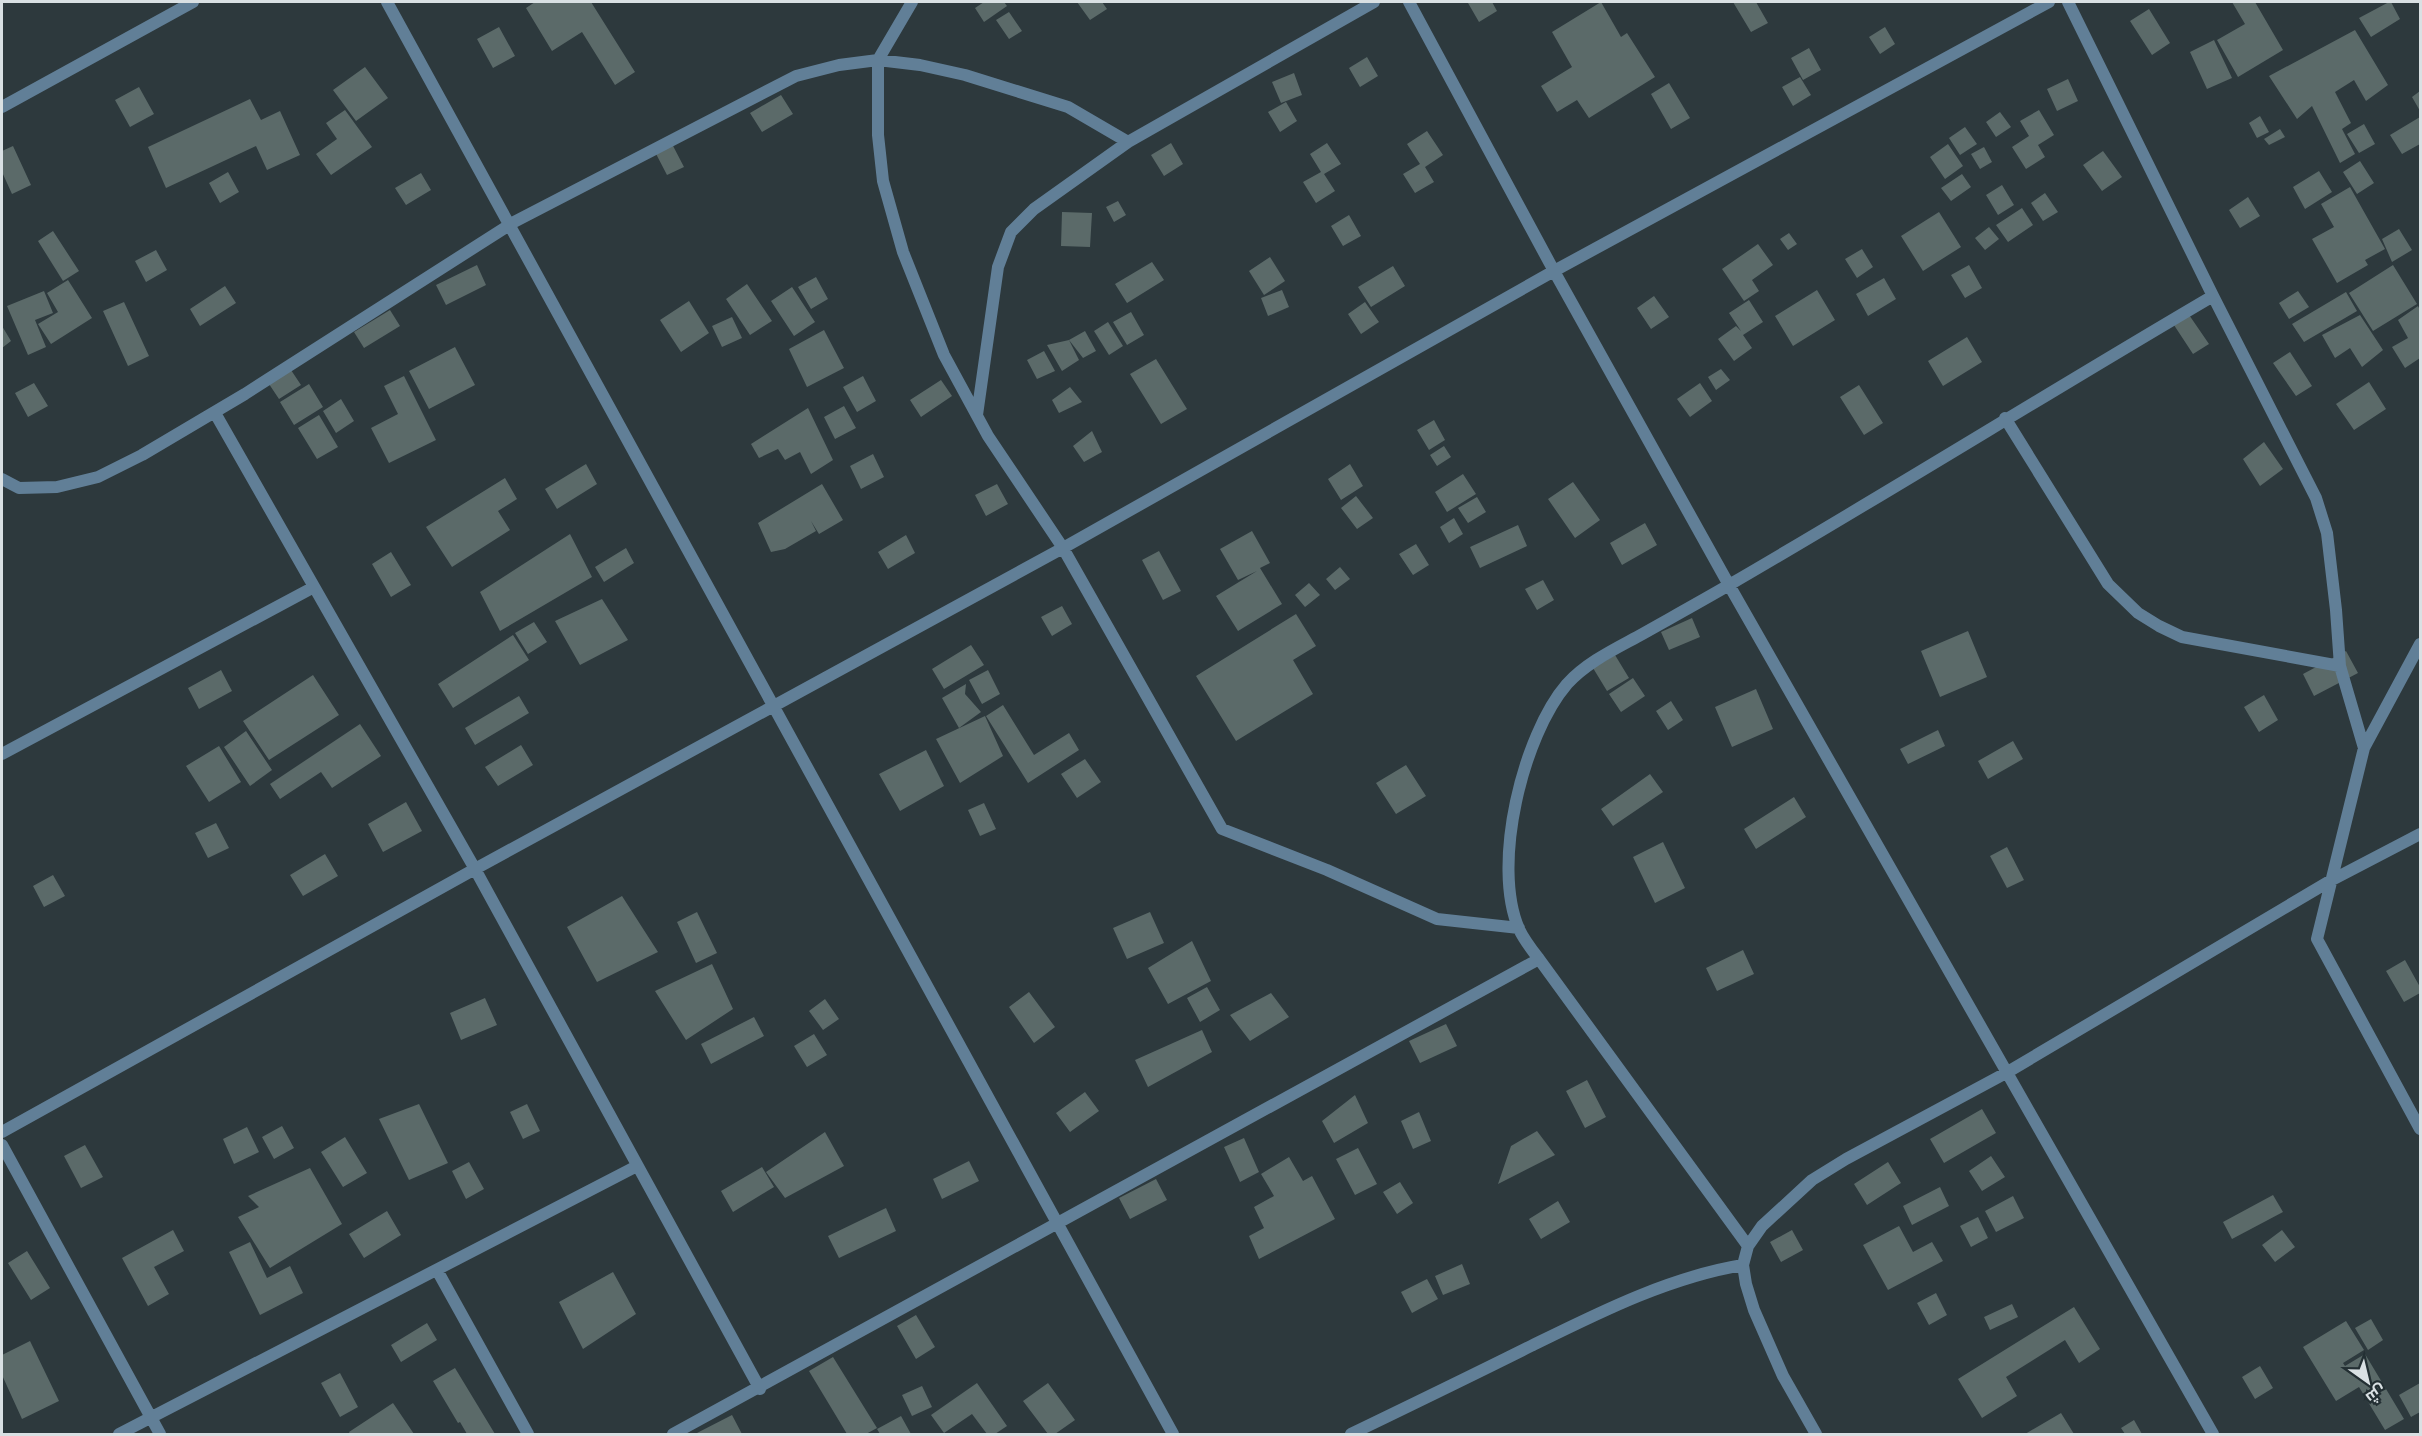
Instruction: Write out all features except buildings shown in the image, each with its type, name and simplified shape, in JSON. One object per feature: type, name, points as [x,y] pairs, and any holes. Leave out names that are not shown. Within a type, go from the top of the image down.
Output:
[{"type":"street","points":[[2,107],[193,2]]},
{"type":"street","points":[[387,2],[1173,1434]]},
{"type":"street","points":[[912,2],[878,60],[878,135],[886,191],[903,252],[944,354],[988,436],[1063,548],[1222,829],[1327,870],[1437,919],[1519,928]]},
{"type":"street","points":[[977,415],[998,267],[1011,232],[1034,209],[1128,142],[1374,2]]},
{"type":"street","points":[[1409,2],[1554,271],[1729,585],[2213,1434]]},
{"type":"street","points":[[2,1132],[1063,548],[1554,271],[2049,2]]},
{"type":"street","points":[[2068,2],[2316,498],[2327,533],[2336,600],[2340,666],[2364,748]]},
{"type":"street","points":[[2,479],[19,488],[57,487],[98,477],[142,455],[214,413],[509,225],[796,76],[839,64],[878,60],[920,64],[965,75],[1068,107],[1128,142]]},
{"type":"street","points":[[1748,1245],[1539,959],[1519,928],[1508,883],[1516,803],[1531,745],[1549,711],[1568,684],[1603,656],[1729,585],[2005,418],[2213,296]]},
{"type":"street","points":[[214,413],[475,870],[760,1389]]},
{"type":"street","points":[[2005,418],[2108,584],[2138,613],[2182,637],[2340,666]]},
{"type":"street","points":[[2,754],[314,587]]},
{"type":"street","points":[[2421,644],[2364,748],[2317,939],[2421,1129]]},
{"type":"street","points":[[1816,1434],[1783,1376],[1754,1310],[1743,1265],[1748,1245],[1762,1226],[1812,1180],[1871,1145],[2006,1072],[2330,881],[2421,834]]},
{"type":"street","points":[[674,1434],[760,1389],[1539,959]]},
{"type":"street","points":[[2,1145],[160,1434]]},
{"type":"street","points":[[119,1434],[637,1166]]},
{"type":"street","points":[[1351,1434],[1582,1321],[1686,1278],[1743,1265]]},
{"type":"street","points":[[437,1270],[528,1434]]}]
